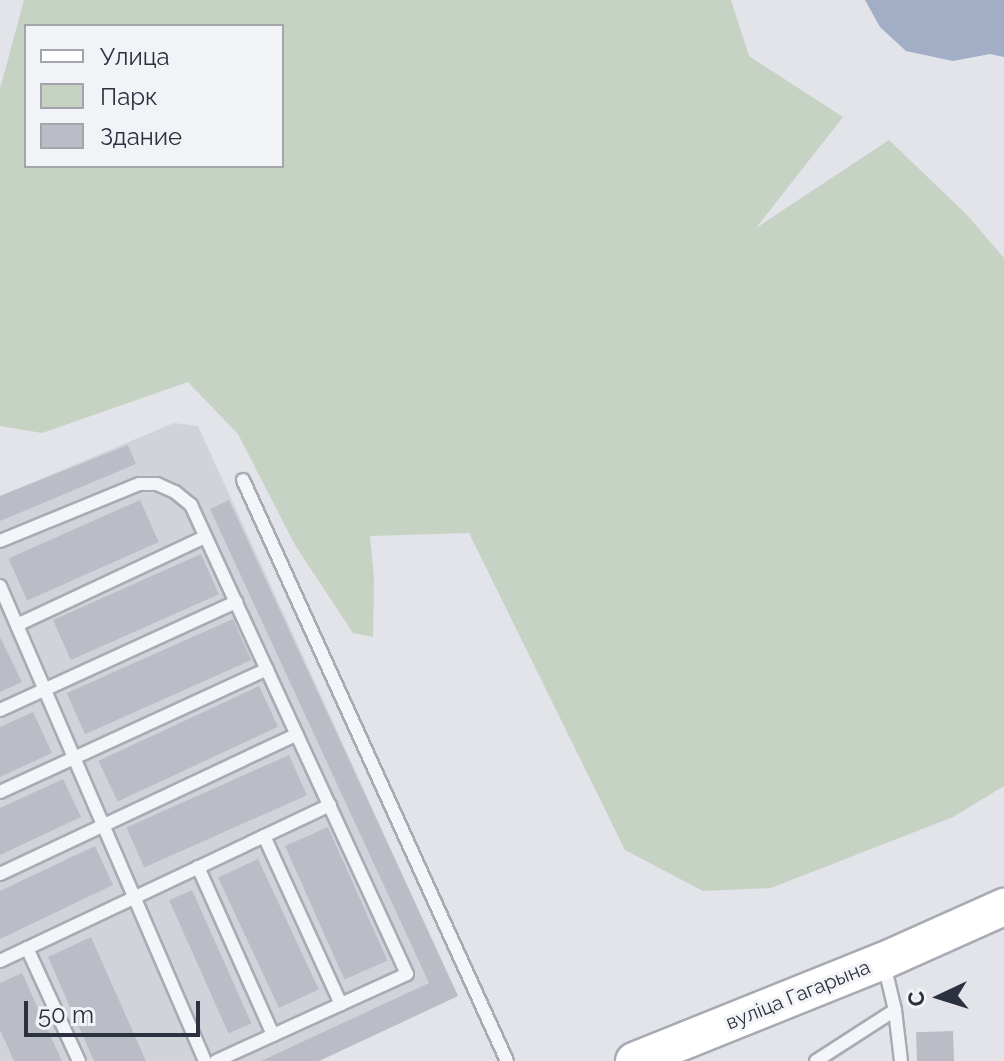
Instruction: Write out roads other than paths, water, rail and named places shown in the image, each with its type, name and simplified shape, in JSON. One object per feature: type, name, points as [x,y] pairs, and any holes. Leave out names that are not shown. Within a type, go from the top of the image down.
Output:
[{"type":"main road","name":"вуліца Гагарына","points":[[634,1061],[883,961],[1004,907]]},
{"type":"lane","points":[[243,480],[507,1061]]},
{"type":"lane","points":[[0,541],[139,484],[157,484],[175,492],[191,505],[407,974],[216,1061]]},
{"type":"lane","points":[[0,620],[15,620],[205,537]]},
{"type":"lane","points":[[0,586],[205,1061]]},
{"type":"lane","points":[[0,710],[236,602]]},
{"type":"lane","points":[[0,792],[267,669]]},
{"type":"lane","points":[[0,874],[297,734]]},
{"type":"lane","points":[[0,961],[330,805]]},
{"type":"lane","points":[[264,836],[341,1004]]},
{"type":"lane","points":[[198,867],[273,1035]]},
{"type":"lane","points":[[27,948],[79,1061]]},
{"type":"lane","points":[[883,961],[895,1010],[901,1061]]},
{"type":"lane","points":[[816,1061],[895,1010]]},
{"type":"water","points":[[865,0],[1004,0],[1004,57],[990,54],[953,61],[906,51],[880,27]]}]
